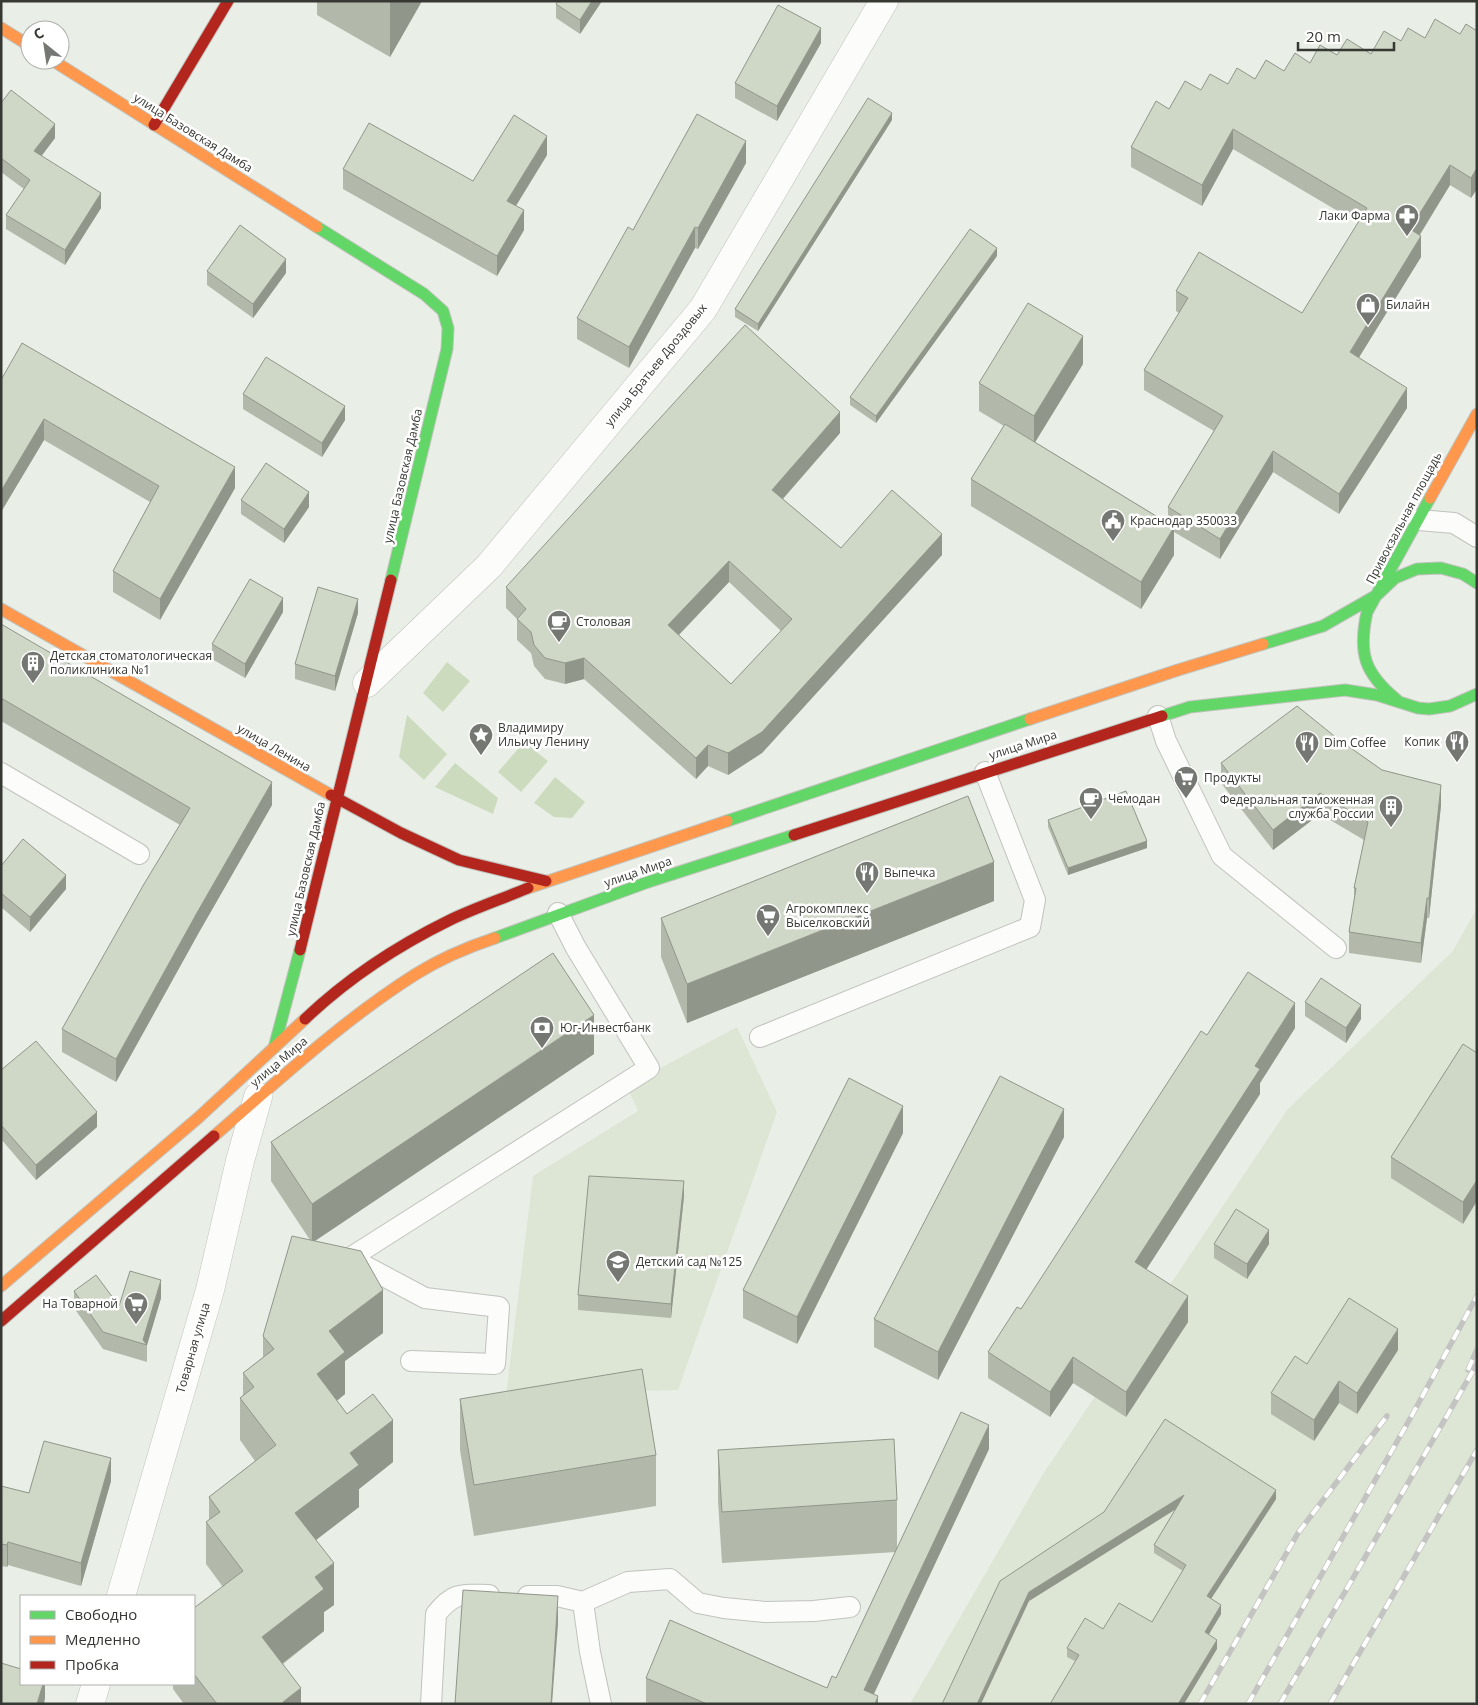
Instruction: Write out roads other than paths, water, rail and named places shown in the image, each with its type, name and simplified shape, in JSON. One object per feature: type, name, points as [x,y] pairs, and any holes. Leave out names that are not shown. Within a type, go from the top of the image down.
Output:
[{"type":"main road","points":[[154,125],[228,1]]},
{"type":"main road","points":[[1,28],[20,40]]},
{"type":"main road","name":"улица Базовская Дамба","points":[[68,70],[424,294],[443,310],[448,328],[447,349],[306,933],[263,1083]]},
{"type":"main road","name":"Привокзальная площадь","points":[[1377,595],[1477,414]]},
{"type":"main road","name":"Привокзальная площадь","points":[[1377,595],[1395,578],[1417,569],[1441,568],[1463,574],[1477,584]]},
{"type":"main road","points":[[1377,595],[1367,612],[1362,632],[1362,652],[1369,671],[1380,687],[1396,700],[1420,709],[1444,709],[1464,703],[1477,694]]},
{"type":"main road","name":"улица Мира","points":[[1,1286],[198,1118],[274,1046],[341,988],[387,955],[450,920],[546,881],[1178,670],[1323,626],[1377,595]]},
{"type":"main road","name":"улица Ленина","points":[[1,609],[401,834],[459,860],[546,881]]},
{"type":"main road","name":"улица Мира","points":[[1,1321],[263,1083],[417,973],[472,946],[558,913],[657,879],[1190,707],[1345,690],[1365,692],[1396,700]]},
{"type":"street","name":"улица Братьев Дроздовых","points":[[367,683],[489,566],[703,309],[884,1]]},
{"type":"street","name":"Товарная улица","points":[[121,1595],[210,1290],[240,1160],[263,1083]]},
{"type":"street","points":[[90,1704],[96,1685]]},
{"type":"lane","points":[[1419,520],[1454,523],[1477,538]]},
{"type":"lane","points":[[1158,716],[1166,741],[1222,856],[1336,948]]},
{"type":"lane","points":[[760,1037],[1030,928],[1035,900],[985,772]]},
{"type":"lane","points":[[1,773],[139,854]]},
{"type":"lane","points":[[411,1361],[495,1364],[499,1307],[425,1298],[350,1258],[649,1068],[576,948],[558,913]]},
{"type":"lane","points":[[431,1704],[436,1614],[445,1604],[458,1595],[557,1596],[583,1602],[628,1582],[670,1579],[698,1603],[724,1608],[765,1612],[814,1611],[850,1607]]},
{"type":"lane","points":[[583,1602],[590,1652],[601,1704]]},
{"type":"railway","points":[[1248,1704],[1411,1417],[1477,1296]]},
{"type":"railway","points":[[1468,1370],[1477,1349]]},
{"type":"railway","points":[[1280,1704],[1477,1364]]},
{"type":"railway","points":[[1200,1704],[1298,1533],[1387,1416]]},
{"type":"railway","points":[[1330,1704],[1477,1450]]},
{"type":"place","name":"Лаки Фарма","points":[[1407,237]]},
{"type":"place","name":"Билайн","points":[[1368,326]]},
{"type":"place","name":"Краснодар 350033","points":[[1113,542]]},
{"type":"place","name":"Столовая","points":[[559,643]]},
{"type":"place","name":"Детская стоматологическая поликлиника №1","points":[[33,684]]},
{"type":"place","name":"Владимиру Ильичу Ленину","points":[[481,756]]},
{"type":"place","name":"Копик","points":[[1457,763]]},
{"type":"place","name":"Dim Coffee","points":[[1307,764]]},
{"type":"place","name":"Продукты","points":[[1186,799]]},
{"type":"place","name":"Чемодан","points":[[1091,820]]},
{"type":"place","name":"Федеральная таможенная служба России","points":[[1391,828]]},
{"type":"place","name":"Выпечка","points":[[867,894]]},
{"type":"place","name":"Агрокомплекс Выселковский","points":[[768,937]]},
{"type":"place","name":"Юг-Инвестбанк","points":[[542,1049]]},
{"type":"place","name":"Детский сад №125","points":[[618,1283]]},
{"type":"place","name":"На Товарной","points":[[136,1325]]}]
